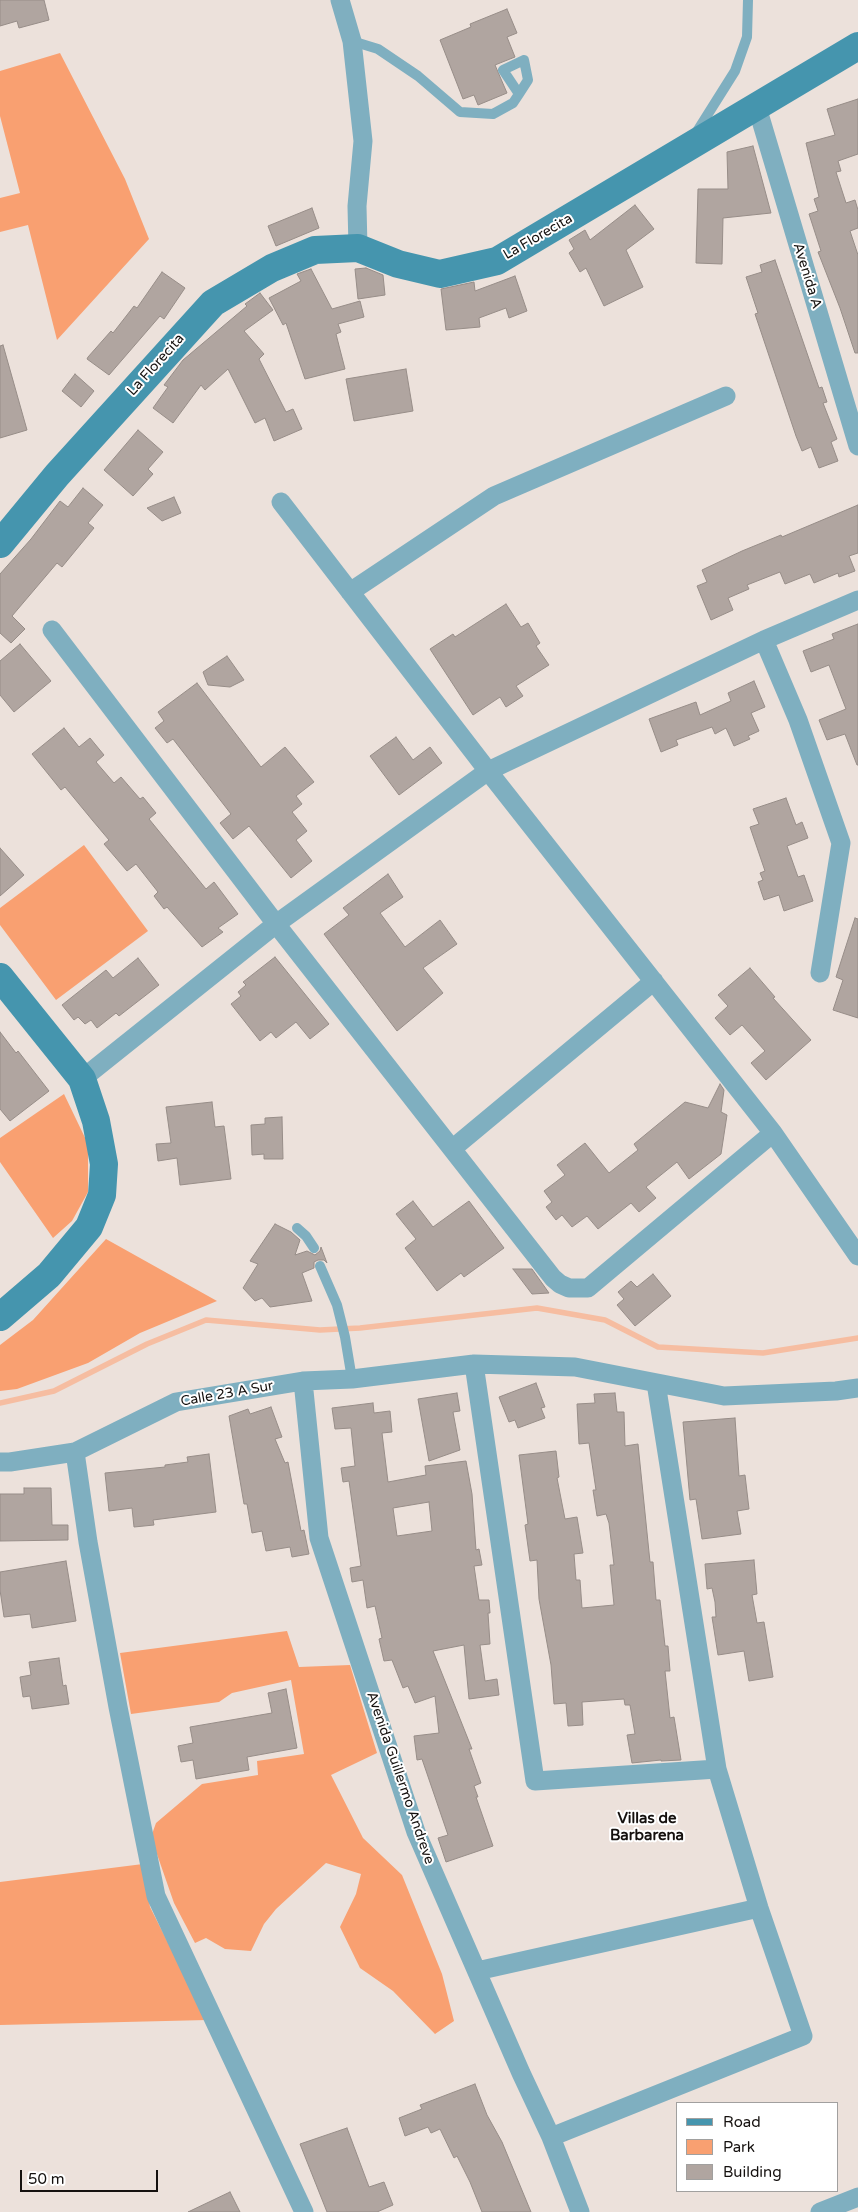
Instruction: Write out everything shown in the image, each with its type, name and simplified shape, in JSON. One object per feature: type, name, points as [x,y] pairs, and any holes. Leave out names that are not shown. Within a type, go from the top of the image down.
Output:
[{"type":"main road","name":"La Florecita","points":[[0,544],[57,475],[213,303],[272,268],[315,250],[358,248],[398,264],[440,274],[497,261],[858,46]]},
{"type":"main road","points":[[0,977],[82,1079],[96,1121],[104,1164],[102,1195],[89,1227],[49,1275],[0,1317]]},
{"type":"street","points":[[340,0],[352,42],[363,142],[357,206],[358,248]]},
{"type":"street","name":"Avenida A","points":[[757,107],[858,446]]},
{"type":"street","points":[[350,592],[494,496],[726,396]]},
{"type":"street","points":[[281,502],[488,771],[773,1133],[858,1256]]},
{"type":"street","points":[[82,1079],[276,924],[488,771],[764,640],[858,600]]},
{"type":"street","points":[[52,630],[276,924],[553,1278],[569,1288],[588,1288],[773,1133]]},
{"type":"street","points":[[764,640],[798,720],[840,843],[820,973]]},
{"type":"street","points":[[452,1149],[654,981]]},
{"type":"street","points":[[474,1364],[535,1781],[717,1769]]},
{"type":"street","name":"Calle 23 A Sur","points":[[0,1462],[75,1452],[176,1402],[303,1381],[352,1379],[474,1364],[575,1367],[724,1396],[836,1391],[858,1388]]},
{"type":"street","name":"Avenida Guillermo Andreve","points":[[303,1381],[320,1538],[416,1832],[521,2074],[551,2137],[580,2212]]},
{"type":"street","points":[[551,2137],[803,2036],[759,1908],[717,1769],[656,1383]]},
{"type":"street","points":[[75,1452],[88,1542],[118,1707],[156,1896],[304,2212]]},
{"type":"street","points":[[477,1972],[759,1908]]},
{"type":"street","points":[[820,2212],[858,2198]]},
{"type":"lane","points":[[687,149],[735,70],[747,37],[748,0]]},
{"type":"lane","points":[[352,42],[378,50],[418,76],[460,112],[493,114],[513,103],[519,94]]},
{"type":"lane","points":[[297,1228],[306,1236],[314,1248]]},
{"type":"lane","points":[[320,1266],[337,1305],[352,1379]]},
{"type":"green space","points":[[60,53],[125,179],[149,239],[57,340],[28,225],[0,232],[0,198],[20,193],[0,116],[0,71]]},
{"type":"green space","points":[[84,845],[148,931],[56,1000],[0,925],[0,908]]},
{"type":"green space","points":[[64,1094],[88,1144],[88,1192],[72,1221],[53,1238],[0,1162],[0,1138]]},
{"type":"green space","points":[[106,1239],[217,1301],[140,1333],[88,1363],[17,1389],[0,1391],[0,1345],[33,1320]]},
{"type":"green space","points":[[287,1631],[299,1667],[350,1665],[377,1753],[331,1775],[363,1838],[402,1875],[442,1974],[454,2021],[435,2034],[393,1991],[360,1968],[340,1927],[356,1894],[361,1874],[326,1863],[276,1909],[264,1924],[251,1951],[225,1949],[206,1938],[195,1943],[174,1903],[151,1837],[156,1823],[202,1784],[258,1775],[257,1761],[304,1754],[291,1680],[232,1693],[219,1702],[131,1714],[120,1653]]},
{"type":"green space","points":[[143,1864],[150,1907],[207,2020],[0,2025],[0,1882]]},
{"type":"building","points":[[0,0],[44,0],[49,20],[19,28],[17,21],[0,26]]},
{"type":"building","points":[[507,9],[517,33],[507,37],[515,57],[495,65],[507,93],[478,105],[474,95],[463,99],[440,40],[471,27],[470,24]]},
{"type":"building","points":[[858,99],[858,154],[838,161],[841,171],[836,172],[846,203],[855,200],[858,210],[858,228],[850,231],[858,255],[858,353],[855,353],[818,252],[821,251],[809,214],[818,211],[814,199],[819,197],[806,143],[835,135],[827,109]]},
{"type":"building","points":[[753,146],[771,213],[723,218],[722,264],[696,263],[698,189],[728,189],[727,152]]},
{"type":"building","points":[[635,205],[654,229],[626,250],[643,287],[604,306],[586,268],[580,272],[569,253],[574,249],[569,240],[585,230],[590,240]]},
{"type":"building","points":[[312,208],[319,228],[276,246],[268,226]]},
{"type":"building","points":[[775,260],[819,388],[822,387],[827,402],[823,403],[837,439],[831,442],[838,461],[819,468],[811,447],[802,451],[796,436],[755,314],[758,313],[746,277],[762,272],[760,265]]},
{"type":"building","points":[[366,268],[383,275],[385,295],[358,299],[355,269]]},
{"type":"building","points":[[311,269],[332,309],[360,301],[364,317],[338,324],[341,332],[336,334],[345,369],[305,379],[286,323],[283,325],[269,298],[301,281],[297,274]]},
{"type":"building","points":[[162,272],[185,288],[164,319],[160,316],[109,375],[87,359],[88,357],[111,331],[113,333],[134,306],[137,308]]},
{"type":"building","points":[[515,276],[527,311],[509,318],[506,308],[479,318],[480,327],[446,330],[441,289],[474,282],[475,291]]},
{"type":"building","points":[[260,293],[273,310],[244,331],[264,354],[259,359],[286,412],[293,409],[302,429],[274,441],[265,418],[255,423],[228,369],[205,390],[201,385],[173,423],[153,408],[168,387],[164,385],[183,360],[247,306],[245,304]]},
{"type":"building","points":[[3,345],[27,430],[0,438],[0,346]]},
{"type":"building","points":[[406,369],[413,411],[354,421],[346,379]]},
{"type":"building","points":[[75,374],[94,391],[81,407],[62,391]]},
{"type":"building","points":[[138,430],[163,452],[148,469],[153,474],[133,496],[104,470]]},
{"type":"building","points":[[83,488],[103,505],[88,523],[94,528],[62,567],[57,563],[12,616],[25,629],[11,643],[0,633],[0,574],[31,539],[60,501],[68,507]]},
{"type":"building","points":[[174,497],[181,513],[162,521],[147,508]]},
{"type":"building","points":[[858,505],[858,553],[849,556],[855,571],[839,577],[838,573],[814,583],[810,574],[785,584],[780,572],[747,585],[749,589],[728,598],[733,610],[711,620],[697,586],[707,582],[702,570],[742,551],[781,535],[782,537]]},
{"type":"building","points":[[506,604],[521,627],[528,623],[540,643],[536,646],[549,665],[516,686],[523,696],[506,707],[500,697],[473,715],[430,649],[453,634],[455,637]]},
{"type":"building","points":[[858,624],[857,765],[845,734],[827,740],[819,720],[846,709],[829,665],[811,672],[803,651],[834,639],[832,634]]},
{"type":"building","points":[[20,644],[51,681],[14,712],[0,695],[0,661]]},
{"type":"building","points":[[227,656],[244,680],[230,687],[208,685],[203,672]]},
{"type":"building","points":[[754,681],[765,707],[751,713],[759,731],[748,736],[750,739],[734,746],[726,728],[715,734],[712,727],[676,740],[678,745],[661,752],[649,719],[696,702],[700,715],[731,701],[728,693]]},
{"type":"building","points":[[197,683],[261,767],[285,747],[314,782],[296,796],[302,804],[292,812],[307,831],[296,840],[312,861],[291,878],[249,826],[233,839],[220,823],[231,814],[173,739],[167,743],[155,728],[164,721],[158,712]]},
{"type":"building","points":[[64,728],[79,747],[90,738],[104,755],[96,762],[114,783],[121,777],[140,799],[143,797],[156,813],[149,819],[206,889],[214,882],[238,914],[218,928],[223,932],[202,947],[167,907],[164,909],[154,896],[158,892],[136,864],[127,871],[104,844],[109,840],[65,787],[61,790],[32,754]]},
{"type":"building","points":[[396,737],[413,760],[430,747],[442,763],[399,795],[370,756]]},
{"type":"building","points":[[786,798],[796,825],[802,822],[808,838],[787,846],[798,877],[804,875],[813,901],[784,911],[779,895],[764,900],[758,882],[763,880],[760,873],[765,871],[750,827],[759,824],[753,809]]},
{"type":"building","points":[[0,848],[24,875],[0,896]]},
{"type":"building","points":[[388,874],[403,897],[380,913],[405,947],[440,920],[457,944],[423,968],[443,993],[397,1031],[324,934],[349,915],[343,908]]},
{"type":"building","points":[[855,918],[858,919],[858,1018],[833,1010],[843,980],[836,977]]},
{"type":"building","points":[[275,957],[329,1024],[310,1039],[296,1022],[276,1038],[271,1032],[260,1041],[231,1004],[241,996],[238,992],[246,985],[243,982]]},
{"type":"building","points":[[138,958],[159,985],[119,1016],[116,1013],[97,1028],[91,1020],[85,1024],[78,1017],[74,1020],[62,1005],[106,970],[113,978]]},
{"type":"building","points":[[750,968],[775,997],[773,998],[811,1040],[766,1080],[751,1063],[765,1051],[742,1025],[730,1035],[715,1018],[728,1006],[718,995]]},
{"type":"building","points":[[0,1032],[16,1053],[18,1051],[49,1091],[10,1121],[0,1109]]},
{"type":"building","points":[[720,1084],[724,1090],[721,1112],[727,1115],[721,1154],[689,1179],[677,1162],[646,1187],[656,1198],[639,1212],[631,1203],[598,1229],[587,1216],[572,1227],[562,1215],[556,1220],[546,1207],[552,1202],[544,1191],[565,1175],[557,1165],[585,1143],[609,1173],[638,1150],[634,1144],[685,1102],[708,1108]]},
{"type":"building","points":[[212,1102],[215,1127],[224,1126],[231,1179],[180,1185],[177,1158],[158,1161],[156,1144],[171,1143],[166,1107]]},
{"type":"building","points":[[282,1117],[283,1159],[264,1159],[264,1154],[252,1155],[251,1125],[265,1124],[265,1118]]},
{"type":"building","points":[[413,1201],[433,1227],[469,1201],[504,1248],[464,1277],[461,1273],[437,1291],[405,1248],[416,1239],[396,1214]]},
{"type":"building","points":[[275,1224],[291,1232],[300,1240],[295,1255],[307,1251],[315,1255],[320,1251],[321,1247],[327,1263],[324,1260],[318,1260],[314,1262],[314,1268],[302,1273],[312,1301],[270,1307],[262,1298],[255,1301],[243,1288],[258,1264],[250,1261]]},
{"type":"building","points":[[513,1269],[532,1269],[549,1293],[532,1294]]},
{"type":"building","points":[[653,1274],[671,1296],[635,1326],[617,1305],[624,1299],[618,1292],[631,1281],[637,1287]]},
{"type":"building","points":[[536,1383],[545,1407],[541,1408],[545,1418],[518,1428],[515,1420],[509,1422],[499,1397]]},
{"type":"building","points":[[457,1393],[460,1411],[453,1412],[460,1450],[429,1461],[418,1399]]},
{"type":"building","points":[[615,1393],[617,1412],[624,1412],[625,1446],[638,1444],[650,1562],[653,1562],[656,1600],[660,1600],[665,1646],[668,1646],[670,1671],[665,1671],[670,1718],[674,1717],[681,1760],[632,1763],[627,1735],[635,1734],[630,1705],[625,1705],[624,1699],[582,1702],[583,1725],[568,1726],[566,1703],[554,1704],[551,1665],[539,1599],[537,1560],[530,1561],[525,1525],[528,1524],[519,1455],[556,1451],[559,1477],[557,1478],[565,1519],[577,1517],[583,1553],[574,1554],[576,1580],[580,1580],[582,1608],[614,1605],[610,1565],[614,1565],[609,1523],[606,1514],[597,1516],[593,1490],[596,1490],[589,1443],[579,1444],[577,1404],[595,1403],[594,1394]]},
{"type":"building","points":[[373,1403],[374,1413],[390,1411],[392,1432],[382,1433],[388,1482],[426,1475],[425,1466],[466,1461],[472,1494],[476,1550],[479,1549],[482,1565],[474,1566],[479,1600],[489,1600],[490,1644],[480,1645],[485,1681],[497,1679],[499,1695],[469,1699],[464,1645],[433,1651],[472,1749],[469,1749],[481,1783],[474,1786],[478,1797],[476,1797],[493,1846],[446,1862],[438,1838],[448,1835],[422,1759],[417,1760],[414,1736],[439,1733],[435,1696],[415,1703],[408,1686],[403,1688],[392,1660],[384,1661],[379,1639],[382,1638],[375,1606],[367,1608],[363,1580],[352,1582],[350,1568],[361,1566],[349,1481],[343,1482],[341,1468],[355,1466],[351,1428],[335,1429],[332,1408]],"holes":[[[429,1502],[432,1531],[397,1536],[393,1508]]]},
{"type":"building","points":[[271,1407],[282,1437],[275,1439],[285,1463],[288,1462],[301,1531],[304,1530],[309,1554],[292,1557],[290,1547],[266,1551],[262,1531],[252,1533],[247,1504],[244,1504],[229,1416],[248,1409],[250,1414]]},
{"type":"building","points":[[735,1418],[739,1476],[745,1475],[749,1509],[737,1511],[741,1534],[702,1539],[696,1499],[690,1500],[683,1422]]},
{"type":"building","points":[[209,1454],[216,1512],[153,1520],[154,1525],[134,1527],[132,1508],[109,1511],[105,1473],[165,1467],[165,1465],[188,1462],[187,1457]]},
{"type":"building","points":[[24,1488],[51,1488],[52,1525],[68,1525],[68,1540],[0,1541],[0,1494],[24,1494]]},
{"type":"building","points":[[754,1560],[757,1594],[752,1595],[757,1623],[764,1622],[773,1677],[749,1681],[744,1651],[718,1655],[712,1617],[716,1617],[715,1602],[712,1588],[707,1589],[705,1564]]},
{"type":"building","points":[[66,1561],[76,1621],[32,1628],[30,1614],[4,1617],[0,1590],[0,1572]]},
{"type":"building","points":[[59,1658],[63,1686],[66,1685],[69,1704],[32,1709],[30,1696],[23,1697],[20,1677],[31,1675],[29,1662]]},
{"type":"building","points":[[286,1689],[297,1748],[247,1757],[249,1770],[196,1779],[193,1760],[181,1762],[178,1746],[193,1743],[190,1727],[272,1713],[268,1693]]},
{"type":"building","points":[[475,2084],[531,2212],[482,2212],[457,2156],[454,2158],[440,2129],[431,2133],[428,2127],[405,2136],[399,2118],[422,2109],[420,2105]]},
{"type":"building","points":[[347,2128],[369,2187],[384,2182],[393,2205],[377,2212],[327,2212],[300,2144]]},
{"type":"building","points":[[230,2192],[240,2212],[188,2212]]},
{"type":"waterway","points":[[0,1403],[54,1391],[147,1344],[206,1320],[320,1330],[360,1328],[537,1308],[605,1320],[658,1347],[763,1353],[858,1338]]},
{"type":"district","name":"Villas de Barbarena","points":[[647,1828]]}]
